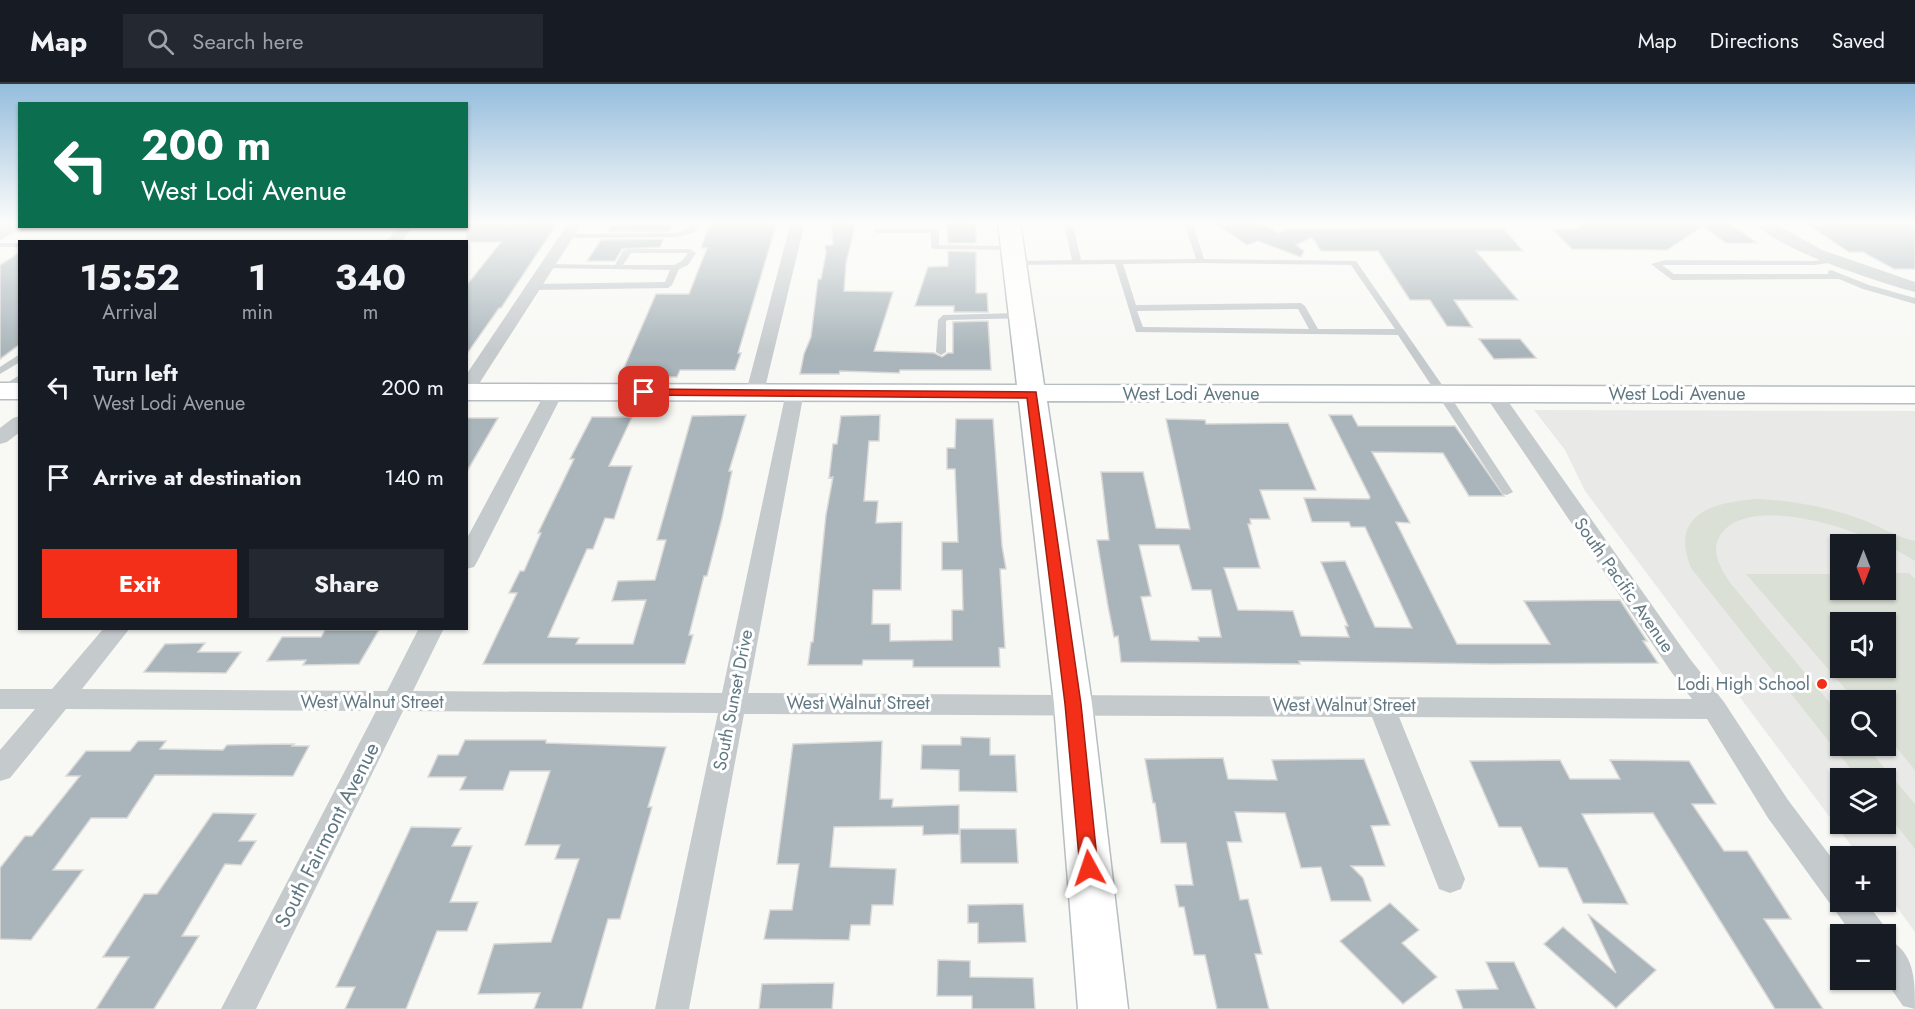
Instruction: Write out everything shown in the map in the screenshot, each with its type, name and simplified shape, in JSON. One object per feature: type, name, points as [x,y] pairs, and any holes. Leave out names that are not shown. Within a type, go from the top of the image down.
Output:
[{"type":"main road","points":[[1013,265],[1073,704],[1103,1009]]},
{"type":"main road","name":"West Lodi Avenue","points":[[468,391],[1032,395],[1915,394]]},
{"type":"street","points":[[755,392],[787,265]]},
{"type":"street","points":[[1848,265],[1915,287]]},
{"type":"street","points":[[468,388],[547,266]]},
{"type":"street","name":"South Sunset Drive","points":[[672,1009],[795,392]]},
{"type":"street","points":[[468,558],[554,393]]},
{"type":"street","name":"South Pacific Avenue","points":[[1493,394],[1518,427],[1562,496],[1680,666],[1715,709],[1779,809],[1830,879]]},
{"type":"street","points":[[0,438],[18,424]]},
{"type":"street","points":[[0,770],[116,630]]},
{"type":"street","name":"South Fairmont Avenue","points":[[238,1009],[431,630]]},
{"type":"street","name":"West Walnut Street","points":[[0,699],[1715,709]]},
{"type":"street","points":[[1381,706],[1450,879]]},
{"type":"street","points":[[1896,968],[1915,994]]},
{"type":"lane","points":[[547,266],[675,268],[681,265]]},
{"type":"lane","points":[[1119,265],[1139,330],[1401,333]]},
{"type":"lane","points":[[1354,265],[1442,393],[1460,415],[1507,492]]},
{"type":"lane","points":[[1657,265],[1672,277],[1837,277]]},
{"type":"lane","points":[[1818,265],[1837,277],[1915,300]]},
{"type":"lane","points":[[534,287],[668,285],[675,268]]},
{"type":"lane","points":[[1866,287],[1881,277]]},
{"type":"lane","points":[[1132,308],[1301,306],[1315,332]]},
{"type":"lane","points":[[940,352],[942,320],[946,317],[1020,316]]},
{"type":"lane","points":[[8,385],[18,362]]},
{"type":"shaded area","name":"Lodi High School","points":[[1534,410],[1915,411],[1915,932],[1896,906],[1896,846],[1851,846],[1842,834],[1896,834],[1896,768],[1830,768],[1830,817],[1585,491],[1565,450]]},
{"type":"shaded area","points":[[1758,499],[1824,508],[1863,520],[1895,534],[1857,534],[1817,521],[1788,516],[1760,516],[1738,521],[1721,534],[1718,540],[1716,553],[1718,560],[1731,584],[1830,703],[1830,743],[1691,568],[1686,550],[1686,535],[1691,523],[1699,514],[1711,508]]},
{"type":"shaded area","points":[[1896,534],[1915,541],[1915,561],[1897,551]]},
{"type":"shaded area","points":[[1896,573],[1909,573],[1915,579],[1915,770],[1896,747],[1896,690],[1846,690],[1836,678],[1896,678],[1896,612],[1830,612],[1830,671],[1746,574],[1830,574],[1830,600],[1896,600]]},
{"type":"shaded area","points":[[1841,756],[1874,756],[1885,768],[1850,768]]},
{"type":"shaded area","points":[[1896,782],[1915,804],[1915,849],[1896,825]]},
{"type":"building","points":[[0,265],[18,265],[18,346],[0,359]]},
{"type":"building","points":[[483,265],[529,265],[468,352],[468,283]]},
{"type":"building","points":[[700,265],[764,265],[735,370],[680,370],[677,377],[620,377],[656,294],[689,294]]},
{"type":"building","points":[[824,265],[846,265],[844,291],[893,292],[874,351],[934,353],[942,357],[953,353],[953,322],[988,321],[991,370],[900,370],[899,373],[840,371],[839,374],[800,374],[804,354],[811,337],[818,279],[821,279]]},
{"type":"building","points":[[976,265],[976,293],[987,293],[988,312],[954,312],[954,306],[915,306],[928,267]]},
{"type":"building","points":[[1387,265],[1488,265],[1518,300],[1454,300],[1472,327],[1447,326],[1430,300],[1410,300]]},
{"type":"building","points":[[1887,265],[1915,265],[1915,269],[1894,269]]},
{"type":"building","points":[[1479,339],[1520,339],[1536,358],[1494,359]]},
{"type":"building","points":[[746,415],[729,471],[732,471],[722,518],[689,635],[693,635],[685,664],[483,664],[517,593],[509,593],[520,571],[524,571],[541,533],[538,533],[574,459],[570,459],[592,417],[632,417],[609,466],[632,466],[614,519],[605,518],[593,549],[587,549],[548,637],[579,638],[576,644],[633,644],[646,600],[612,601],[618,581],[655,580],[666,540],[657,540],[692,416]]},
{"type":"building","points":[[880,415],[879,441],[869,441],[864,501],[878,501],[876,523],[902,522],[901,590],[873,590],[872,624],[890,624],[890,641],[952,640],[952,610],[963,610],[962,570],[942,570],[942,542],[958,542],[955,469],[947,469],[947,448],[955,448],[956,419],[993,419],[1002,546],[1006,569],[1000,569],[1005,648],[999,648],[1000,667],[913,667],[913,660],[863,660],[862,665],[808,665],[811,642],[813,642],[826,515],[833,477],[829,478],[833,444],[837,444],[841,416]]},
{"type":"building","points":[[1329,415],[1352,415],[1358,426],[1455,426],[1504,496],[1469,496],[1443,453],[1372,452],[1410,523],[1396,522],[1457,644],[1550,644],[1524,601],[1620,600],[1647,641],[1643,641],[1658,663],[1121,662],[1118,636],[1114,637],[1097,540],[1109,540],[1101,472],[1143,472],[1156,528],[1190,529],[1166,419],[1205,420],[1206,424],[1288,423],[1316,490],[1260,490],[1270,519],[1250,519],[1251,524],[1248,524],[1260,568],[1224,568],[1238,610],[1293,611],[1301,636],[1349,637],[1345,626],[1348,626],[1321,562],[1345,561],[1375,627],[1412,628],[1365,527],[1351,527],[1349,522],[1312,522],[1304,498],[1369,499]],"holes":[[[1139,545],[1179,545],[1192,590],[1211,590],[1221,637],[1198,637],[1199,641],[1151,640],[1141,597],[1151,596]]]},
{"type":"building","points":[[468,418],[498,418],[468,470]]},
{"type":"building","points":[[325,630],[379,630],[359,664],[303,665],[306,660],[267,661],[282,637],[321,637]]},
{"type":"building","points":[[205,643],[198,652],[241,652],[226,673],[144,672],[165,644]]},
{"type":"building","points":[[961,737],[990,738],[990,755],[1015,755],[1017,792],[959,791],[959,770],[921,769],[922,745],[961,745]]},
{"type":"building","points":[[465,740],[546,740],[546,743],[666,747],[648,807],[652,807],[620,919],[608,919],[582,1009],[534,1009],[540,993],[478,994],[494,944],[551,942],[579,859],[555,859],[560,845],[525,845],[550,771],[510,771],[503,790],[460,790],[466,777],[428,777],[438,755],[458,755]]},
{"type":"building","points":[[138,741],[166,741],[160,749],[223,750],[227,745],[294,744],[292,746],[309,746],[293,776],[155,775],[127,818],[91,818],[53,870],[83,870],[31,940],[0,939],[0,868],[25,836],[32,836],[80,776],[66,776],[86,751],[130,751]]},
{"type":"building","points":[[882,741],[880,799],[893,799],[892,807],[959,805],[959,834],[923,835],[923,826],[834,827],[830,867],[896,869],[893,905],[872,905],[870,925],[851,925],[849,940],[764,939],[770,910],[792,910],[799,864],[777,864],[793,744]]},
{"type":"building","points":[[1223,758],[1228,779],[1277,780],[1272,760],[1364,759],[1390,825],[1371,826],[1385,866],[1351,866],[1363,878],[1371,901],[1331,901],[1321,867],[1301,868],[1285,813],[1235,812],[1242,842],[1227,842],[1240,900],[1248,899],[1262,954],[1255,954],[1269,1009],[1217,1009],[1205,955],[1194,955],[1184,907],[1179,907],[1175,885],[1193,885],[1186,843],[1161,843],[1145,759]]},
{"type":"building","points":[[1560,760],[1570,779],[1620,779],[1610,760],[1689,761],[1716,804],[1692,804],[1724,851],[1747,851],[1791,919],[1764,919],[1823,1009],[1775,1009],[1653,813],[1582,814],[1628,904],[1583,903],[1567,868],[1539,867],[1521,827],[1499,827],[1470,761]]},
{"type":"building","points":[[213,813],[256,814],[239,841],[256,841],[241,865],[225,864],[182,936],[199,936],[154,1009],[96,1009],[129,957],[103,957],[144,894],[157,894]]},
{"type":"building","points":[[411,827],[461,828],[452,846],[472,846],[450,902],[478,902],[467,931],[437,931],[406,1009],[345,1009],[355,987],[336,987]]},
{"type":"building","points":[[960,829],[1016,829],[1018,863],[961,863]]},
{"type":"building","points":[[1390,903],[1419,930],[1402,943],[1437,977],[1403,1004],[1340,941]]},
{"type":"building","points":[[1023,904],[1026,942],[978,943],[978,923],[968,923],[968,905]]},
{"type":"building","points":[[1588,914],[1656,970],[1616,1008],[1544,944],[1563,927],[1616,973]]},
{"type":"building","points":[[938,960],[970,961],[970,977],[1033,978],[1035,1009],[972,1009],[972,996],[937,996]]},
{"type":"building","points":[[1486,962],[1514,962],[1536,1009],[1463,1009],[1456,990],[1498,989]]},
{"type":"building","points":[[834,983],[832,1009],[759,1009],[762,984]]},
{"type":"place","name":"Lodi High School","points":[[1822,684]]},
{"type":"route","points":[[644,392],[1032,395],[1073,704],[1089,868]]}]
